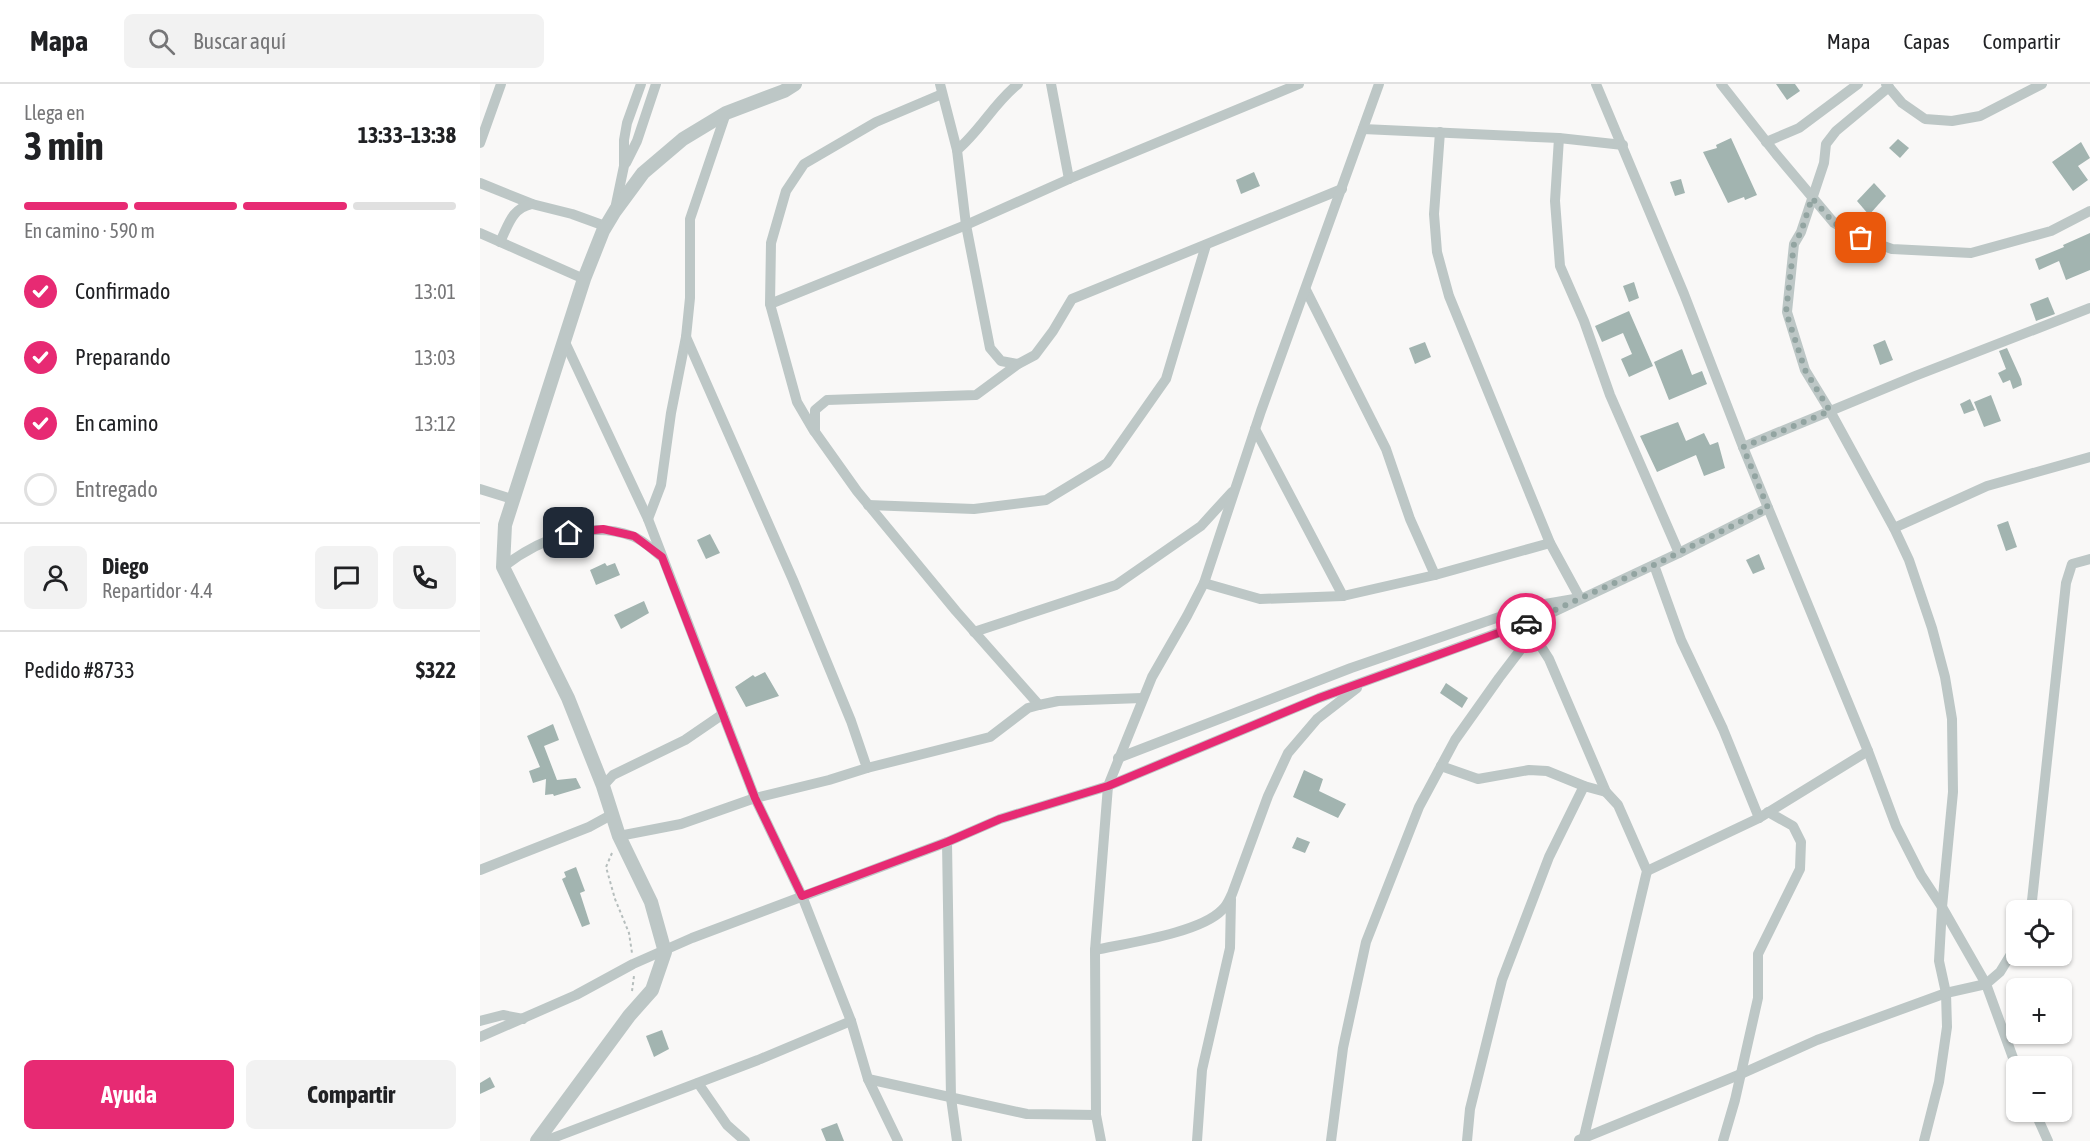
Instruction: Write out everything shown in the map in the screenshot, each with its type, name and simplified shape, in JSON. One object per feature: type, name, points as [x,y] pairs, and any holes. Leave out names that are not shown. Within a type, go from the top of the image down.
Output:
[{"type":"street","points":[[480,143],[501,84]]},
{"type":"street","points":[[615,211],[624,166],[624,140],[627,123],[641,84]]},
{"type":"street","points":[[624,166],[637,141],[656,84]]},
{"type":"street","points":[[760,98],[765,84]]},
{"type":"street","points":[[957,150],[970,139],[1006,93],[1018,84]]},
{"type":"street","points":[[1051,84],[1069,180]]},
{"type":"street","points":[[770,304],[966,225],[1299,84]]},
{"type":"street","points":[[1101,1141],[1096,1115],[1095,950],[1108,786],[1142,698],[1204,583],[1234,488],[1379,84]]},
{"type":"street","points":[[1596,84],[1623,145],[1743,447],[1868,751],[1896,826],[1921,874],[1986,984],[2012,1056]]},
{"type":"street","points":[[1720,84],[1834,223],[1861,238],[1892,249],[1971,253],[2051,231],[2090,211]]},
{"type":"street","points":[[1766,142],[1799,128],[1858,84]]},
{"type":"street","points":[[1924,1141],[1939,1082],[1947,1027],[1947,993],[1939,961],[1953,792],[1952,719],[1945,677],[1932,628],[1909,560],[1830,411],[1805,370],[1786,312],[1794,244],[1801,232],[1824,163],[1826,144],[1836,131],[1888,85],[1902,103],[1924,119],[1952,121],[1980,116],[2042,84]]},
{"type":"street","points":[[537,1141],[629,1016],[652,990],[665,951],[651,902],[619,836],[603,786],[568,698],[503,567],[505,525],[584,279],[606,226],[615,211],[643,172],[683,139],[726,113],[788,86]]},
{"type":"street","points":[[1018,364],[1002,361],[990,348],[966,225],[957,150],[941,89],[876,122],[804,164],[786,191],[771,243],[770,304],[797,402],[815,432],[868,506],[1039,705]]},
{"type":"street","points":[[648,519],[661,485],[671,413],[686,337],[690,298],[690,219],[726,113]]},
{"type":"street","points":[[1363,129],[1559,138],[1623,145]]},
{"type":"street","points":[[1440,132],[1434,214],[1437,252],[1449,296],[1550,543],[1580,598]]},
{"type":"street","points":[[1559,138],[1555,201],[1560,266],[1584,321],[1610,395],[1679,553]]},
{"type":"street","points":[[480,183],[532,204],[572,214],[606,226]]},
{"type":"street","points":[[815,432],[815,410],[827,400],[976,395],[1018,364],[1035,355],[1072,299],[1342,189]]},
{"type":"street","points":[[500,242],[515,212],[532,204]]},
{"type":"street","points":[[480,233],[584,279]]},
{"type":"street","points":[[868,506],[974,509],[1046,500],[1107,463],[1166,378],[1206,245]]},
{"type":"street","points":[[1306,290],[1386,448],[1410,519],[1435,575]]},
{"type":"street","points":[[1743,447],[1926,371],[2090,308]]},
{"type":"street","points":[[686,337],[793,580],[851,721],[867,768]]},
{"type":"street","points":[[564,340],[648,519],[755,798],[802,896],[851,1021],[868,1079],[896,1141]]},
{"type":"street","points":[[1255,429],[1343,596]]},
{"type":"street","points":[[1894,528],[1986,486],[2090,457]]},
{"type":"street","points":[[974,632],[1116,585],[1201,526],[1234,488]]},
{"type":"street","points":[[480,490],[512,499]]},
{"type":"street","points":[[480,1037],[576,995],[633,964],[692,938],[947,842],[1000,819],[1108,786],[1368,680],[1547,615],[1768,508]]},
{"type":"street","points":[[503,567],[520,553],[541,543],[569,533],[603,529],[634,536],[662,557]]},
{"type":"street","points":[[1204,583],[1260,599],[1343,596],[1435,575],[1550,543]]},
{"type":"street","points":[[2032,900],[2066,583],[2072,564],[2090,559]]},
{"type":"street","points":[[1654,565],[1681,640],[1764,815],[1793,826],[1801,842],[1800,869],[1758,954],[1758,998],[1723,1141]]},
{"type":"street","points":[[1118,758],[1351,668],[1528,607],[1580,598]]},
{"type":"street","points":[[1331,1141],[1343,1048],[1366,942],[1419,807],[1467,722],[1547,615]]},
{"type":"street","points":[[1533,634],[1549,659],[1606,792],[1618,805],[1647,871],[1581,1140]]},
{"type":"street","points":[[1095,950],[1173,933],[1200,924],[1224,909],[1232,894],[1264,806],[1288,753],[1317,719],[1368,680]]},
{"type":"street","points":[[619,836],[681,824],[755,798],[990,736],[1028,708],[1039,705],[1058,700],[1142,698]]},
{"type":"street","points":[[603,786],[613,775],[685,740],[723,714]]},
{"type":"street","points":[[1647,871],[1764,815],[1868,751]]},
{"type":"street","points":[[1441,766],[1478,779],[1529,771],[1547,771],[1606,792]]},
{"type":"street","points":[[1467,1141],[1470,1109],[1502,980],[1549,857],[1584,786]]},
{"type":"street","points":[[480,870],[588,827],[611,815]]},
{"type":"street","points":[[947,842],[951,1098],[957,1141]]},
{"type":"street","points":[[1197,1141],[1202,1070],[1230,948],[1232,894]]},
{"type":"street","points":[[1581,1140],[1817,1040],[1947,993],[1986,984],[2000,972],[2006,962]]},
{"type":"street","points":[[480,1021],[503,1016],[524,1019]]},
{"type":"street","points":[[545,1141],[758,1060],[851,1021]]},
{"type":"street","points":[[868,1079],[1027,1114],[1096,1115]]},
{"type":"street","points":[[698,1083],[727,1125],[745,1141]]},
{"type":"street","points":[[2039,1122],[2048,1141]]},
{"type":"path","points":[[619,836],[606,867],[615,899],[629,933],[634,979],[629,1016]]},
{"type":"building","points":[[1776,84],[1795,84],[1800,91],[1787,100]]},
{"type":"building","points":[[1731,138],[1757,195],[1728,203],[1703,152],[1717,148],[1716,145]]},
{"type":"building","points":[[1898,139],[1909,148],[1900,158],[1889,148]]},
{"type":"building","points":[[2081,142],[2090,158],[2078,166],[2088,180],[2073,191],[2052,162]]},
{"type":"building","points":[[1254,172],[1260,186],[1241,194],[1236,180]]},
{"type":"building","points":[[1681,179],[1685,193],[1675,196],[1670,182]]},
{"type":"building","points":[[1874,183],[1886,196],[1869,215],[1857,201]]},
{"type":"building","points":[[2090,233],[2090,270],[2066,280],[2059,261],[2039,270],[2035,259]]},
{"type":"building","points":[[1634,282],[1639,298],[1629,302],[1623,286]]},
{"type":"building","points":[[2048,297],[2055,314],[2036,321],[2030,304]]},
{"type":"building","points":[[1629,311],[1653,366],[1629,377],[1621,359],[1632,354],[1623,333],[1602,342],[1595,326]]},
{"type":"building","points":[[1885,340],[1893,360],[1880,365],[1873,345]]},
{"type":"building","points":[[1425,342],[1431,357],[1415,364],[1409,348]]},
{"type":"building","points":[[2007,348],[2022,385],[2013,389],[2010,380],[2003,383],[1998,373],[2006,369],[1999,351]]},
{"type":"building","points":[[1682,349],[1692,375],[1702,371],[1707,384],[1669,400],[1654,362]]},
{"type":"building","points":[[1991,395],[2001,421],[1984,427],[1974,402]]},
{"type":"building","points":[[1970,399],[1975,410],[1964,414],[1960,404]]},
{"type":"building","points":[[1678,422],[1686,441],[1704,433],[1710,445],[1718,442],[1725,468],[1704,476],[1696,455],[1657,472],[1640,436]]},
{"type":"building","points":[[2008,521],[2017,547],[2006,551],[1997,525]]},
{"type":"building","points":[[710,534],[720,553],[706,559],[697,540]]},
{"type":"building","points":[[1759,554],[1765,569],[1753,574],[1746,560]]},
{"type":"building","points":[[605,563],[607,566],[615,563],[620,575],[596,585],[590,570]]},
{"type":"building","points":[[644,601],[649,613],[621,629],[614,615]]},
{"type":"building","points":[[765,672],[779,696],[746,707],[735,687],[753,675],[755,677]]},
{"type":"building","points":[[1446,683],[1468,698],[1462,708],[1440,693]]},
{"type":"building","points":[[553,724],[559,740],[544,746],[557,780],[576,778],[581,788],[554,796],[553,794],[545,795],[546,779],[533,783],[529,771],[540,767],[527,736]]},
{"type":"building","points":[[1304,770],[1323,779],[1319,791],[1346,804],[1338,818],[1293,797]]},
{"type":"building","points":[[1297,837],[1310,842],[1305,853],[1292,848]]},
{"type":"building","points":[[576,867],[585,891],[580,893],[590,924],[582,927],[562,879],[566,877],[564,872]]},
{"type":"building","points":[[662,1030],[669,1049],[654,1057],[646,1036]]},
{"type":"building","points":[[490,1077],[495,1087],[480,1094],[480,1083]]},
{"type":"building","points":[[837,1123],[844,1141],[826,1141],[821,1129]]},
{"type":"way so far","points":[[1526,623],[1654,565],[1768,508],[1743,447],[1830,411],[1805,370],[1786,312],[1794,244],[1801,232],[1812,198],[1834,223],[1861,238]]},
{"type":"route","points":[[569,533],[603,529],[634,536],[662,557],[755,798],[802,896],[947,842],[1000,819],[1108,786],[1319,698],[1526,623]]}]
